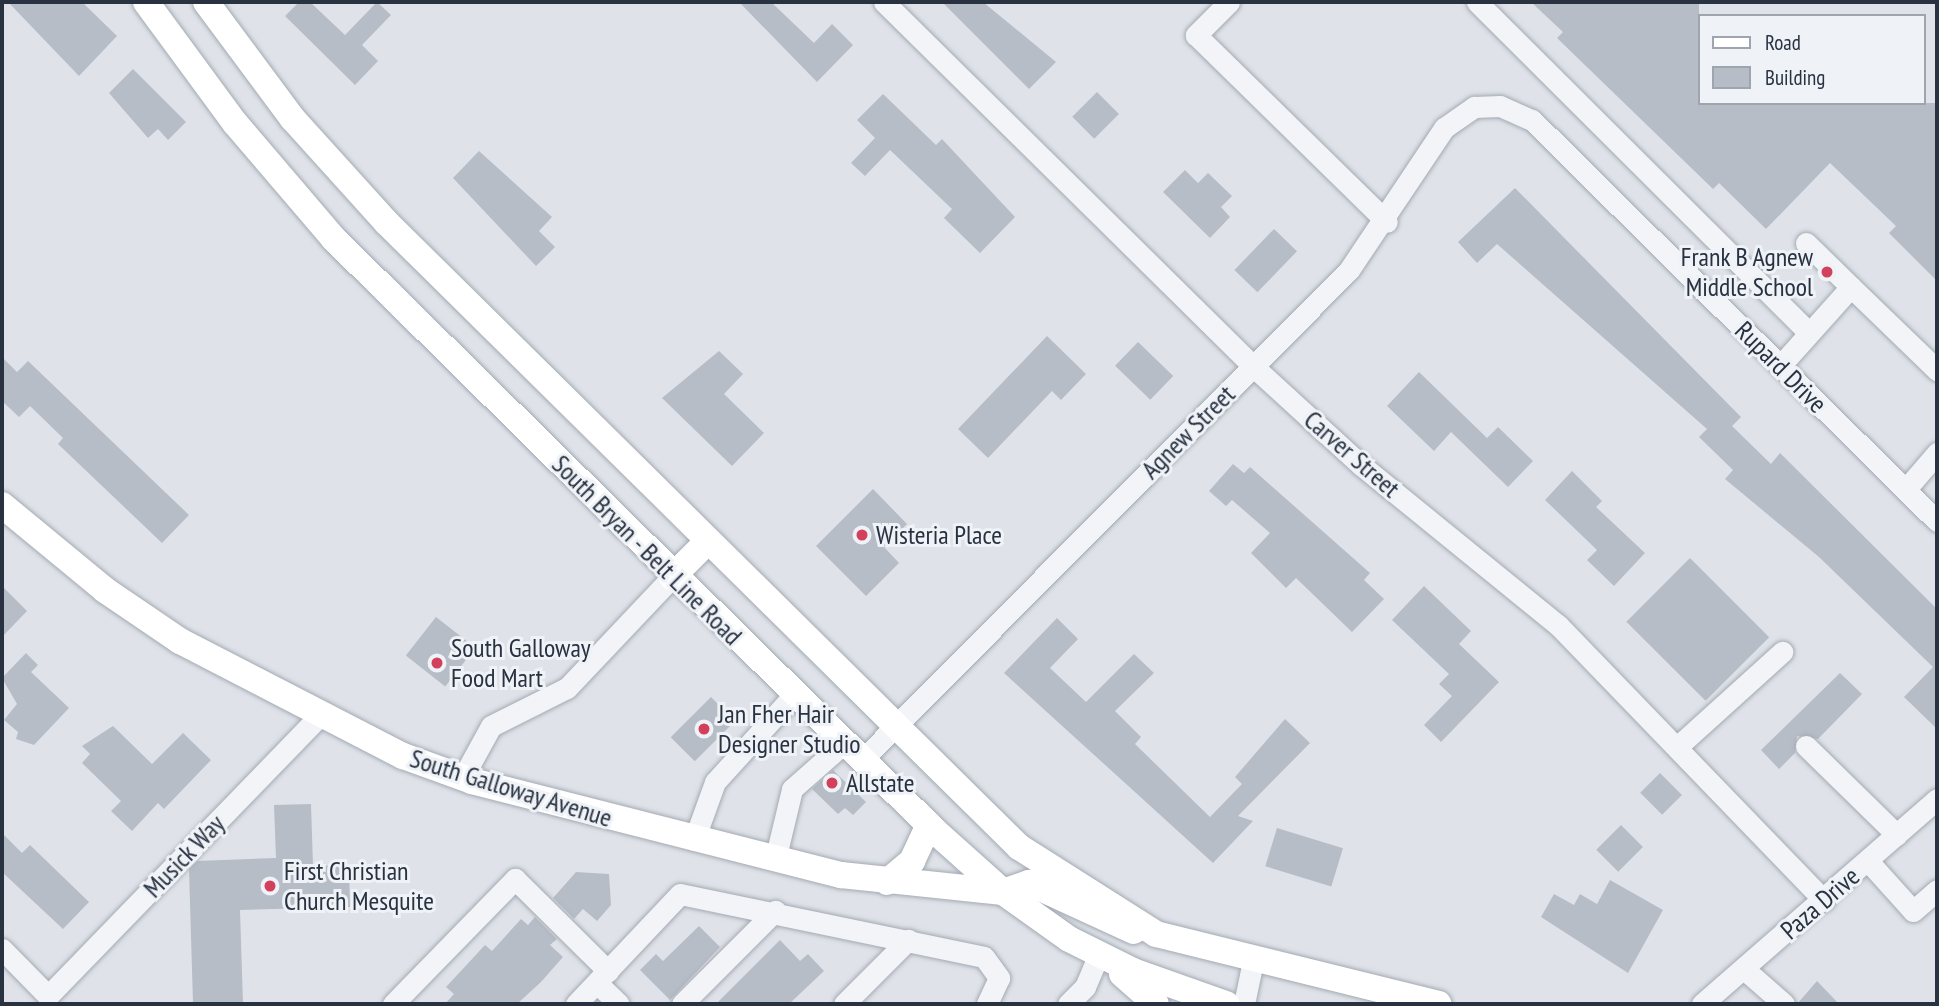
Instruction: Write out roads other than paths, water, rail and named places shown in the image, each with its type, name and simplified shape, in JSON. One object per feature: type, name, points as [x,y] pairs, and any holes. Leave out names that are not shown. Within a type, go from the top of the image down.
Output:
[{"type":"main road","name":"South Bryan - Belt Line Road","points":[[146,2],[235,123],[334,239],[672,577],[929,825],[1003,892],[1098,956],[1226,1004]]},
{"type":"main road","name":"South Bryan - Belt Line Road","points":[[206,2],[341,176],[707,542],[1019,847],[1156,934],[1253,961],[1438,1004]]},
{"type":"main road","name":"South Galloway Avenue","points":[[4,510],[180,641],[319,716],[463,777],[775,860],[887,882],[1003,892]]},
{"type":"main road","points":[[672,577],[707,542]]},
{"type":"main road","points":[[887,882],[912,861],[929,825]]},
{"type":"main road","points":[[1003,892],[1029,883],[1124,930],[1156,934]]},
{"type":"main road","points":[[1098,956],[1156,1004]]},
{"type":"street","name":"Carver Street","points":[[884,2],[1254,367],[1361,465],[1558,625],[1824,900]]},
{"type":"street","points":[[1229,2],[1196,36],[1387,222]]},
{"type":"street","points":[[1477,2],[1808,332]]},
{"type":"street","name":"Agnew Street","points":[[775,860],[792,789],[895,726],[1254,367],[1387,222],[1444,128],[1474,107],[1500,106]]},
{"type":"street","name":"Rupard Drive","points":[[1500,106],[1532,120],[1937,521]]},
{"type":"street","points":[[1806,243],[1937,370]]},
{"type":"street","points":[[1780,366],[1851,287]]},
{"type":"street","points":[[1906,489],[1937,453]]},
{"type":"street","points":[[463,777],[491,726],[567,688],[672,577]]},
{"type":"street","points":[[1677,747],[1782,652]]},
{"type":"street","points":[[694,840],[715,782],[794,695]]},
{"type":"street","name":"Musick Way","points":[[2,949],[48,996],[319,716]]},
{"type":"street","points":[[1806,746],[1897,835]]},
{"type":"street","name":"Paza Drive","points":[[1702,1004],[1937,799]]},
{"type":"street","points":[[1868,861],[1913,911],[1937,890]]},
{"type":"street","points":[[393,1004],[514,879],[602,977],[619,1004]]},
{"type":"street","points":[[576,1004],[681,894],[775,911],[984,957],[999,978],[987,1004]]},
{"type":"street","points":[[682,1004],[775,911]]},
{"type":"street","points":[[844,1004],[908,940]]},
{"type":"street","points":[[1068,1004],[1085,987],[1098,956]]},
{"type":"street","points":[[1244,1004],[1253,961]]},
{"type":"street","points":[[1744,969],[1784,1004]]},
{"type":"place","name":"Frank B Agnew Middle School","points":[[1827,272]]},
{"type":"place","name":"Wisteria Place","points":[[862,535]]},
{"type":"place","name":"South Galloway Food Mart","points":[[437,663]]},
{"type":"place","name":"Jan Fher Hair Designer Studio","points":[[704,729]]},
{"type":"place","name":"Allstate","points":[[832,783]]},
{"type":"place","name":"First Christian Church Mesquite","points":[[270,886]]}]
